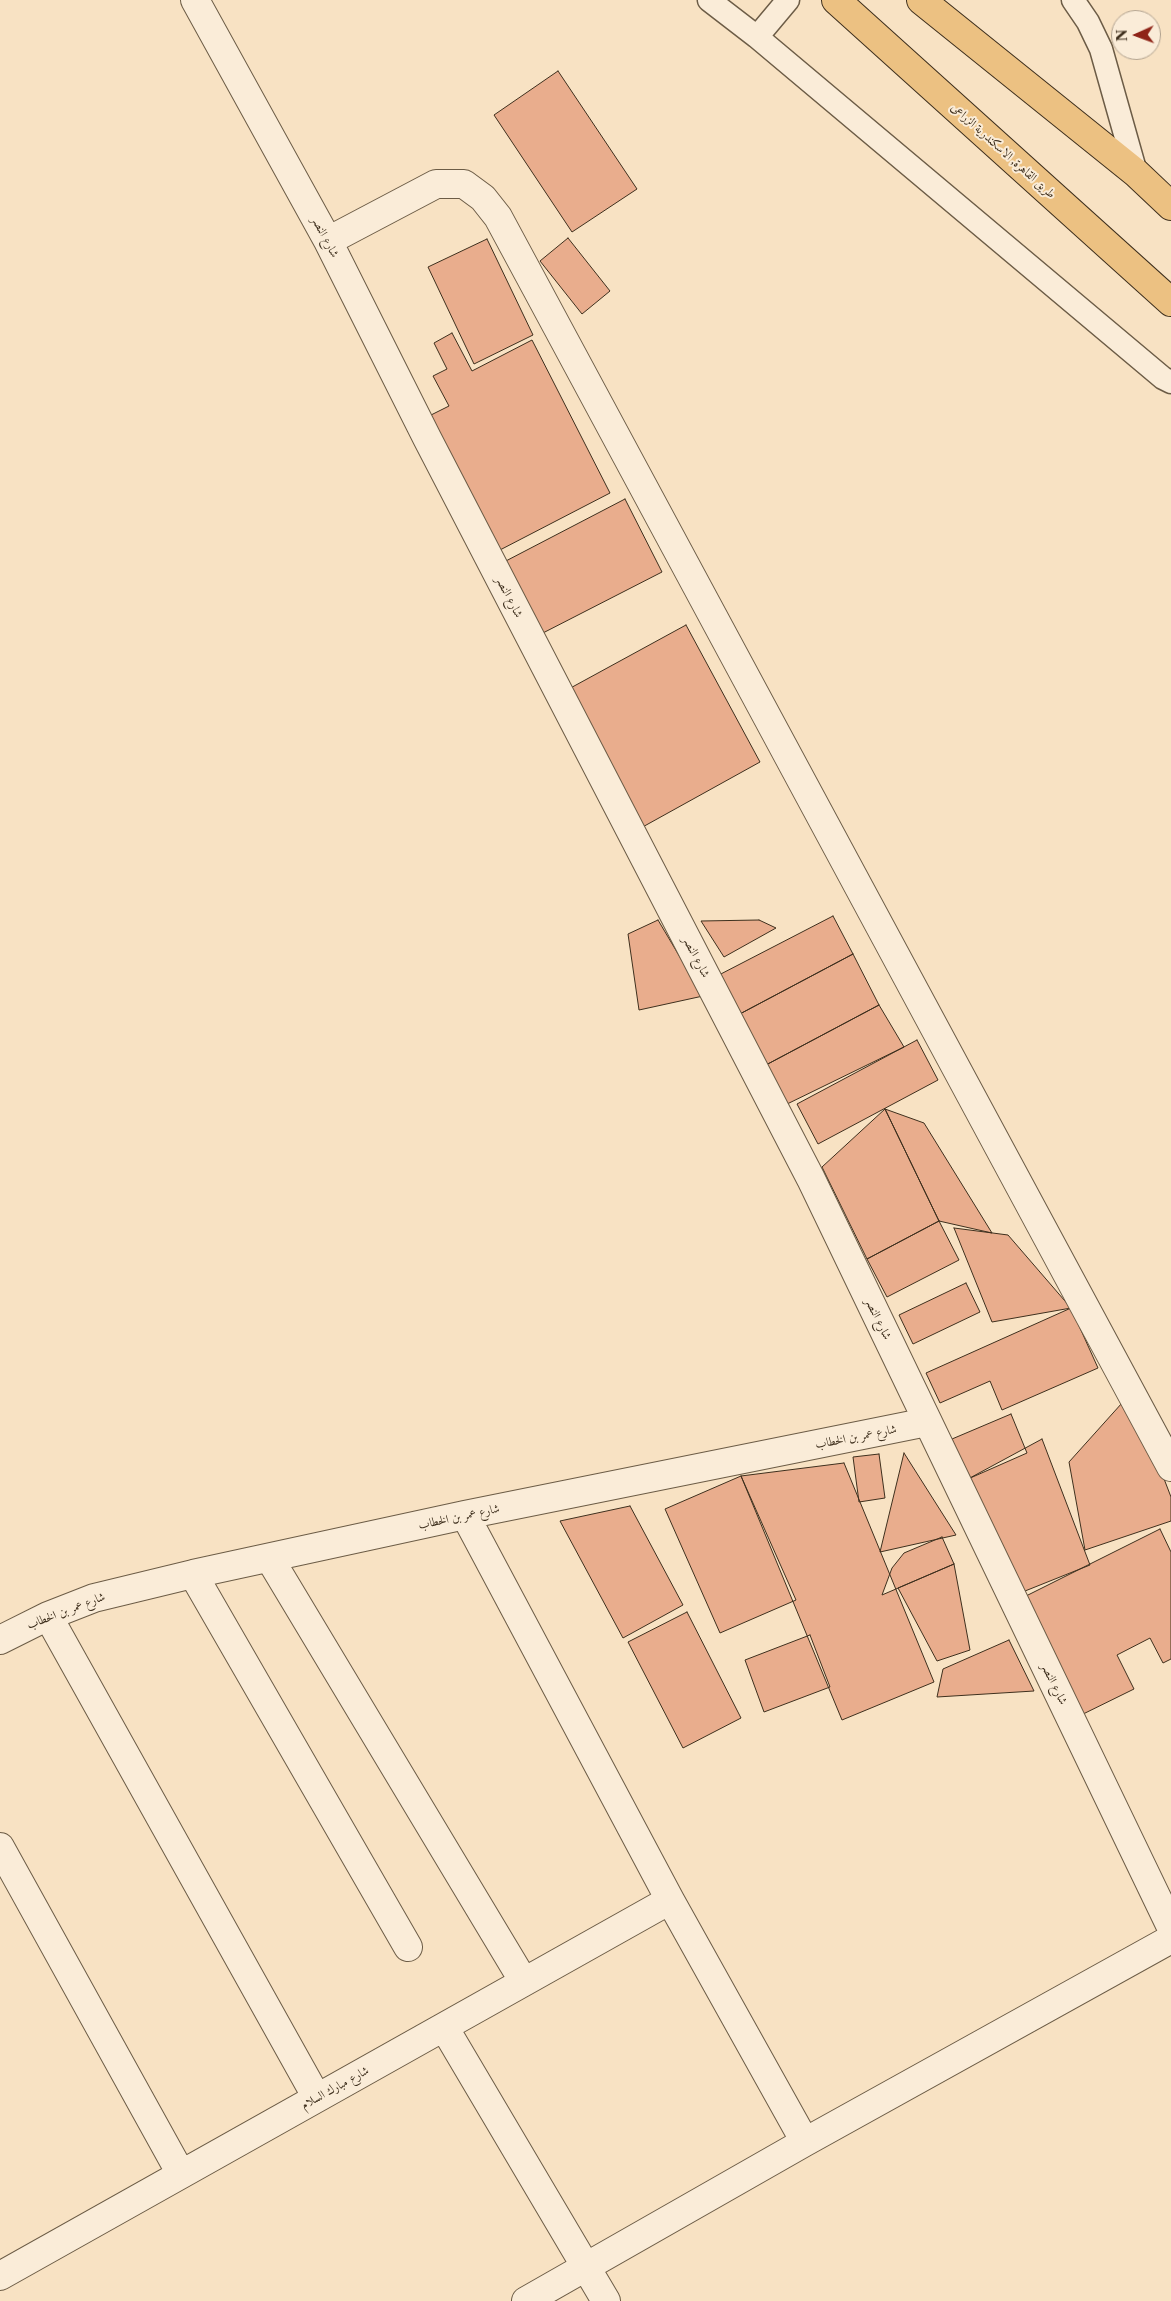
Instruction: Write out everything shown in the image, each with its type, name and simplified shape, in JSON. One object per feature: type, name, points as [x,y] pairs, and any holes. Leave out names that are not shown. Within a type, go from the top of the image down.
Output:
[{"type":"highway","name":"طريق القاهرة, الاسكندرية الزراعى","points":[[836,0],[1171,302]]},
{"type":"highway","points":[[921,0],[1136,173],[1171,206]]},
{"type":"street","name":"شارع النصر","points":[[195,0],[328,242],[427,438],[811,1179],[1171,1927]]},
{"type":"street","points":[[328,242],[436,184],[464,184],[483,198],[498,217],[1171,1468]]},
{"type":"street","name":"شارع عمر بن الخطاب","points":[[0,1640],[48,1616],[94,1598],[193,1574],[270,1559],[465,1515],[928,1422]]},
{"type":"street","points":[[465,1515],[670,1900],[805,2142]]},
{"type":"street","points":[[270,1559],[524,1982]]},
{"type":"street","points":[[193,1574],[408,1947]]},
{"type":"street","points":[[48,1616],[317,2098]]},
{"type":"street","points":[[0,1847],[181,2174]]},
{"type":"street","name":"شارع مبارك السلام","points":[[0,2276],[670,1900]]},
{"type":"street","points":[[526,2301],[805,2142],[1171,1939]]},
{"type":"street","points":[[444,2027],[606,2301]]},
{"type":"lane","points":[[709,0],[757,37],[1171,382]]},
{"type":"lane","points":[[757,37],[788,0]]},
{"type":"lane","points":[[1073,0],[1088,11],[1101,49],[1136,173]]},
{"type":"building","points":[[558,71],[637,189],[572,232],[494,115]]},
{"type":"building","points":[[568,238],[610,291],[582,314],[540,261]]},
{"type":"building","points":[[487,239],[533,335],[474,364],[428,267]]},
{"type":"building","points":[[452,333],[472,371],[532,340],[610,493],[498,551],[429,416],[449,406],[433,376],[447,369],[434,343]]},
{"type":"building","points":[[625,499],[662,572],[539,635],[502,563]]},
{"type":"building","points":[[686,625],[760,762],[639,829],[565,691]]},
{"type":"building","points":[[833,916],[853,954],[736,1016],[715,977]]},
{"type":"building","points":[[658,920],[703,996],[639,1010],[628,934]]},
{"type":"building","points":[[759,920],[776,928],[724,957],[701,921]]},
{"type":"building","points":[[853,954],[879,1005],[764,1066],[736,1016]]},
{"type":"building","points":[[879,1005],[904,1047],[783,1106],[764,1066]]},
{"type":"building","points":[[917,1040],[938,1080],[818,1144],[797,1104]]},
{"type":"building","points":[[885,1109],[939,1221],[867,1259],[822,1167]]},
{"type":"building","points":[[885,1109],[924,1123],[992,1233],[939,1221]]},
{"type":"building","points":[[939,1221],[959,1260],[887,1297],[867,1259]]},
{"type":"building","points":[[954,1228],[1008,1235],[1071,1308],[992,1322]]},
{"type":"building","points":[[966,1283],[980,1312],[913,1344],[899,1315]]},
{"type":"building","points":[[1071,1308],[1098,1368],[1002,1410],[990,1381],[940,1403],[926,1373]]},
{"type":"building","points":[[1131,1393],[1171,1497],[1171,1521],[1085,1550],[1069,1462]]},
{"type":"building","points":[[1011,1414],[1027,1453],[968,1479],[952,1439]]},
{"type":"building","points":[[1042,1439],[1090,1565],[1020,1593],[968,1479]]},
{"type":"building","points":[[904,1453],[956,1535],[880,1552]]},
{"type":"building","points":[[879,1454],[885,1498],[859,1502],[853,1457]]},
{"type":"building","points":[[844,1463],[934,1682],[842,1720],[741,1476]]},
{"type":"building","points":[[741,1476],[796,1600],[720,1633],[665,1509]]},
{"type":"building","points":[[630,1506],[683,1605],[623,1638],[560,1521]]},
{"type":"building","points":[[1160,1529],[1171,1552],[1171,1659],[1163,1663],[1150,1638],[1117,1655],[1134,1689],[1073,1719],[1016,1601]]},
{"type":"building","points":[[942,1537],[954,1564],[882,1595],[892,1568],[904,1553]]},
{"type":"building","points":[[954,1564],[970,1650],[937,1661],[898,1588]]},
{"type":"building","points":[[687,1612],[741,1718],[683,1748],[628,1642]]},
{"type":"building","points":[[810,1635],[830,1687],[764,1712],[745,1660]]},
{"type":"building","points":[[1009,1640],[1034,1691],[937,1697],[943,1669]]}]
